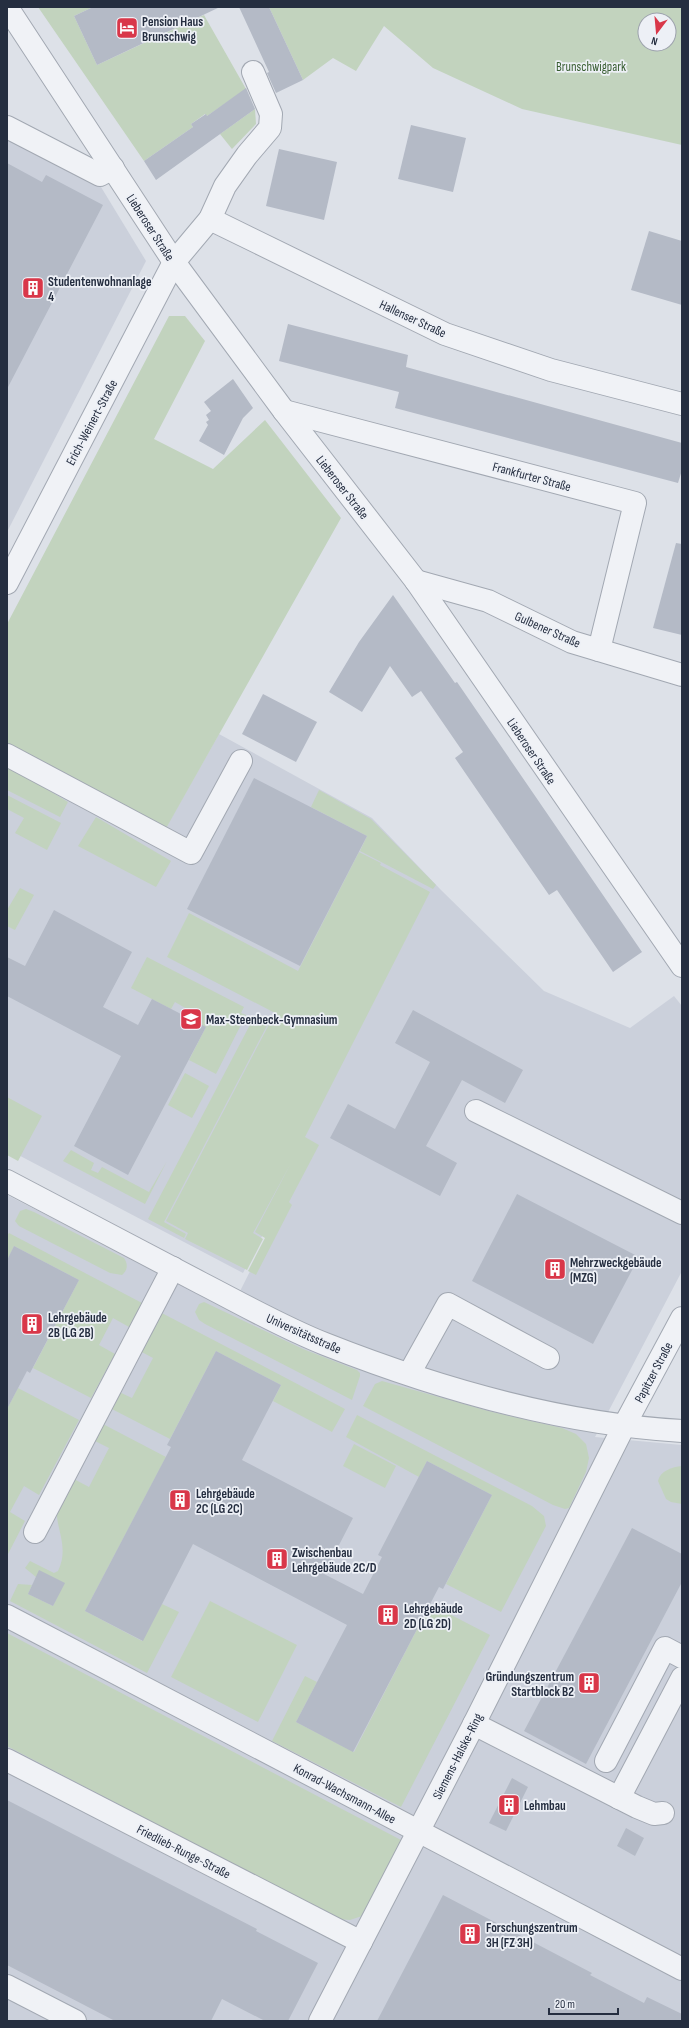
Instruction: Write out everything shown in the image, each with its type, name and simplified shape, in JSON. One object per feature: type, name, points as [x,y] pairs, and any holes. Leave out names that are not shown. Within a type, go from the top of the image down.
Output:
[{"type":"street","name":"Lieberoser Straße","points":[[7,7],[174,262],[284,411],[416,581],[682,966]]},
{"type":"street","points":[[174,262],[210,219],[226,186],[247,155],[270,128],[271,114],[253,72]]},
{"type":"street","points":[[7,127],[100,175],[113,168]]},
{"type":"street","name":"Hallenser Straße","points":[[210,219],[445,334],[551,370],[682,404]]},
{"type":"street","name":"Erich-Weinert-Straße","points":[[7,583],[174,262]]},
{"type":"street","name":"Frankfurter Straße","points":[[284,411],[634,503],[599,650]]},
{"type":"street","name":"Gulbener Straße","points":[[416,581],[488,601],[572,642],[682,675]]},
{"type":"street","points":[[7,754],[191,853],[241,761]]},
{"type":"street","points":[[476,1110],[682,1214]]},
{"type":"street","name":"Universitätsstraße","points":[[7,1181],[275,1322],[325,1344],[410,1374],[489,1398],[551,1414],[624,1426],[682,1431]]},
{"type":"street","points":[[35,1532],[173,1268]]},
{"type":"street","points":[[410,1374],[448,1304],[548,1358]]},
{"type":"street","name":"Papitzer Straße","points":[[624,1426],[682,1318]]},
{"type":"street","name":"Siemens-Halske-Ring","points":[[320,2021],[474,1724],[624,1426]]},
{"type":"street","name":"Konrad-Wachsmann-Allee","points":[[7,1616],[682,1970]]},
{"type":"street","points":[[606,1761],[665,1648],[682,1657]]},
{"type":"street","points":[[619,1798],[682,1678]]},
{"type":"street","points":[[474,1724],[619,1798],[654,1814],[663,1813]]},
{"type":"street","name":"Friedlieb-Runge-Straße","points":[[7,1760],[361,1942]]},
{"type":"street","points":[[7,1986],[53,2016],[75,2021]]},
{"type":"shaded area","points":[[7,137],[101,187],[146,261],[7,532]]},
{"type":"shaded area","points":[[219,734],[372,818],[441,890],[544,991],[630,1028],[674,996],[682,1006],[682,1271],[595,1437],[682,1445],[682,2021],[7,2021],[7,1195],[231,1309],[290,1192],[286,1190],[243,1273],[7,1149],[7,745],[164,831]]},
{"type":"green space","points":[[38,7],[93,7],[74,16],[97,65],[204,15],[246,89],[207,116],[205,114],[191,124],[193,127],[144,161]]},
{"type":"green space","name":"Brunschwigpark","points":[[269,7],[682,7],[682,145],[522,109],[433,68],[384,26],[356,71],[333,58],[303,80]]},
{"type":"green space","points":[[255,109],[256,124],[232,149],[220,134]]},
{"type":"green space","points":[[169,316],[185,316],[205,341],[154,439],[213,469],[265,420],[341,518],[164,832],[7,745],[7,624]]},
{"type":"green space","points":[[7,765],[68,802],[60,817],[7,790]]},
{"type":"green space","points":[[319,790],[371,819],[436,885],[433,889],[360,851],[367,836],[311,807]]},
{"type":"green space","points":[[7,795],[61,823],[47,850],[15,833],[24,818],[7,809]]},
{"type":"green space","points":[[96,817],[171,861],[156,887],[78,846]]},
{"type":"green space","points":[[359,852],[381,863],[380,865],[430,892],[305,1137],[319,1145],[289,1202],[292,1205],[256,1275],[248,1271],[265,1238],[255,1232],[291,1163],[253,1233],[263,1239],[247,1270],[185,1239],[188,1233],[166,1221],[275,1013],[167,957],[189,913],[298,971]]},
{"type":"green space","points":[[20,888],[34,895],[15,930],[7,926],[7,910]]},
{"type":"green space","points":[[147,957],[244,1007],[241,1013],[246,1015],[216,1074],[189,1060],[206,1027],[184,1016],[187,1009],[175,1002],[171,1009],[131,988]]},
{"type":"green space","points":[[260,1015],[270,1020],[164,1222],[186,1234],[184,1238],[148,1219],[253,1019],[257,1020]]},
{"type":"green space","points":[[185,1073],[209,1086],[192,1118],[168,1105]]},
{"type":"green space","points":[[7,1097],[42,1116],[18,1161],[7,1155]]},
{"type":"green space","points":[[71,1150],[94,1163],[91,1170],[98,1173],[102,1167],[149,1192],[167,1161],[145,1204],[63,1161]]},
{"type":"green space","points":[[26,1209],[124,1258],[127,1265],[125,1271],[122,1275],[110,1273],[19,1226],[15,1221],[20,1211]]},
{"type":"green space","points":[[9,1233],[142,1303],[129,1327],[113,1318],[99,1345],[115,1354],[91,1398],[33,1368],[79,1280],[14,1246],[7,1260],[7,1236]]},
{"type":"green space","points":[[204,1302],[303,1349],[357,1370],[360,1373],[360,1376],[352,1400],[205,1324],[199,1320],[195,1312],[199,1304]]},
{"type":"green space","points":[[158,1311],[345,1409],[332,1432],[273,1401],[281,1385],[216,1351],[170,1439],[108,1407],[117,1391],[132,1398],[153,1358],[138,1350]]},
{"type":"green space","points":[[382,1381],[492,1412],[562,1428],[576,1434],[586,1444],[589,1458],[586,1472],[569,1508],[565,1509],[553,1505],[363,1406],[375,1384]]},
{"type":"green space","points":[[18,1388],[79,1420],[39,1495],[24,1486],[10,1512],[25,1521],[7,1556],[7,1409]]},
{"type":"green space","points":[[357,1415],[532,1506],[544,1516],[546,1526],[501,1612],[446,1584],[492,1495],[427,1461],[419,1477],[346,1437]]},
{"type":"green space","points":[[101,1423],[166,1457],[85,1611],[142,1641],[162,1604],[179,1612],[147,1673],[10,1601],[18,1584],[32,1585],[28,1594],[53,1606],[64,1583],[36,1577],[25,1568],[30,1561],[54,1573],[58,1571],[63,1552],[57,1519],[58,1503],[72,1478],[89,1487],[109,1448],[93,1440]]},
{"type":"green space","points":[[354,1444],[396,1466],[385,1488],[343,1466]]},
{"type":"green space","points":[[682,1466],[682,1504],[671,1502],[666,1499],[658,1481],[661,1475],[667,1470]]},
{"type":"green space","points":[[210,1601],[297,1645],[258,1722],[171,1677]]},
{"type":"green space","points":[[430,1604],[490,1635],[401,1807],[272,1741],[305,1676],[317,1682],[296,1722],[354,1752]]},
{"type":"green space","points":[[7,1633],[401,1840],[398,1851],[365,1915],[350,1920],[337,1919],[7,1746]]},
{"type":"building","name":"Pension Haus Brunschwig","points":[[93,7],[220,7],[97,65],[74,16]]},
{"type":"building","points":[[239,7],[269,7],[303,80],[276,93],[267,73],[269,72]]},
{"type":"building","points":[[246,88],[255,109],[156,180],[144,161],[193,127],[191,124],[206,114],[207,116]]},
{"type":"building","points":[[411,125],[466,138],[453,192],[398,179]]},
{"type":"building","points":[[279,149],[337,162],[324,220],[266,206]]},
{"type":"building","name":"Studentenwohnanlage 4","points":[[7,163],[42,182],[46,175],[103,205],[7,389]]},
{"type":"building","points":[[649,231],[682,241],[682,305],[631,290]]},
{"type":"building","points":[[288,324],[408,355],[406,367],[682,443],[682,470],[678,483],[395,408],[399,392],[279,361]]},
{"type":"building","points":[[233,379],[253,408],[243,418],[224,455],[199,441],[208,425],[206,422],[209,420],[206,415],[211,411],[204,402]]},
{"type":"building","points":[[676,543],[682,544],[682,635],[653,628]]},
{"type":"building","points":[[393,595],[455,683],[457,682],[642,952],[613,972],[557,890],[549,895],[455,758],[463,752],[421,691],[412,697],[390,666],[362,712],[329,692],[359,642]]},
{"type":"building","points":[[263,694],[317,722],[296,762],[242,734]]},
{"type":"building","points":[[254,778],[367,836],[300,966],[187,909]]},
{"type":"building","points":[[54,910],[132,952],[103,1007],[138,1025],[152,999],[206,1027],[128,1175],[74,1146],[121,1056],[7,996],[7,957],[25,966]]},
{"type":"building","points":[[413,1010],[523,1070],[505,1103],[462,1080],[426,1146],[457,1163],[440,1196],[330,1138],[348,1104],[395,1129],[430,1062],[395,1043]]},
{"type":"building","name":"Mehrzweckgebäude (MZG)","points":[[517,1194],[639,1257],[593,1344],[472,1281]]},
{"type":"building","name":"Lehrgebäude 2B (LG 2B)","points":[[14,1246],[79,1280],[30,1373],[27,1371],[7,1409],[7,1260]]},
{"type":"building","points":[[216,1351],[281,1385],[242,1460],[353,1518],[324,1574],[363,1594],[382,1557],[378,1555],[427,1461],[492,1495],[443,1589],[439,1587],[353,1752],[296,1722],[347,1625],[271,1585],[193,1544],[143,1641],[85,1611],[171,1447],[167,1445]]},
{"type":"building","name":"Gründungszentrum Startblock B2","points":[[632,1528],[682,1554],[682,1582],[586,1764],[524,1731]]},
{"type":"building","points":[[39,1570],[65,1583],[53,1606],[28,1594]]},
{"type":"building","name":"Lehmbau","points":[[512,1778],[528,1787],[506,1831],[489,1823]]},
{"type":"building","points":[[7,1800],[257,1929],[256,1931],[318,1963],[288,2021],[265,2021],[222,1999],[211,2021],[115,2021],[7,1965]]},
{"type":"building","points":[[626,1828],[644,1838],[635,1856],[617,1846]]},
{"type":"building","name":"Forschungszentrum 3H (FZ 3H)","points":[[443,1895],[592,1973],[590,1975],[644,2003],[647,1997],[682,2014],[682,2021],[377,2021]]},
{"type":"place","name":"Pension Haus Brunschwig","points":[[127,28]]},
{"type":"place","name":"Studentenwohnanlage 4","points":[[33,288]]},
{"type":"place","name":"Max-Steenbeck-Gymnasium","points":[[191,1019]]},
{"type":"place","name":"Mehrzweckgebäude (MZG)","points":[[555,1269]]},
{"type":"place","name":"Lehrgebäude 2B (LG 2B)","points":[[32,1324]]},
{"type":"place","name":"Lehrgebäude 2C (LG 2C)","points":[[180,1500]]},
{"type":"place","name":"Zwischenbau Lehrgebäude 2C/D","points":[[277,1559]]},
{"type":"place","name":"Lehrgebäude 2D (LG 2D)","points":[[388,1615]]},
{"type":"place","name":"Gründungszentrum Startblock B2","points":[[589,1683]]},
{"type":"place","name":"Lehmbau","points":[[509,1805]]},
{"type":"place","name":"Forschungszentrum 3H (FZ 3H)","points":[[470,1934]]}]
